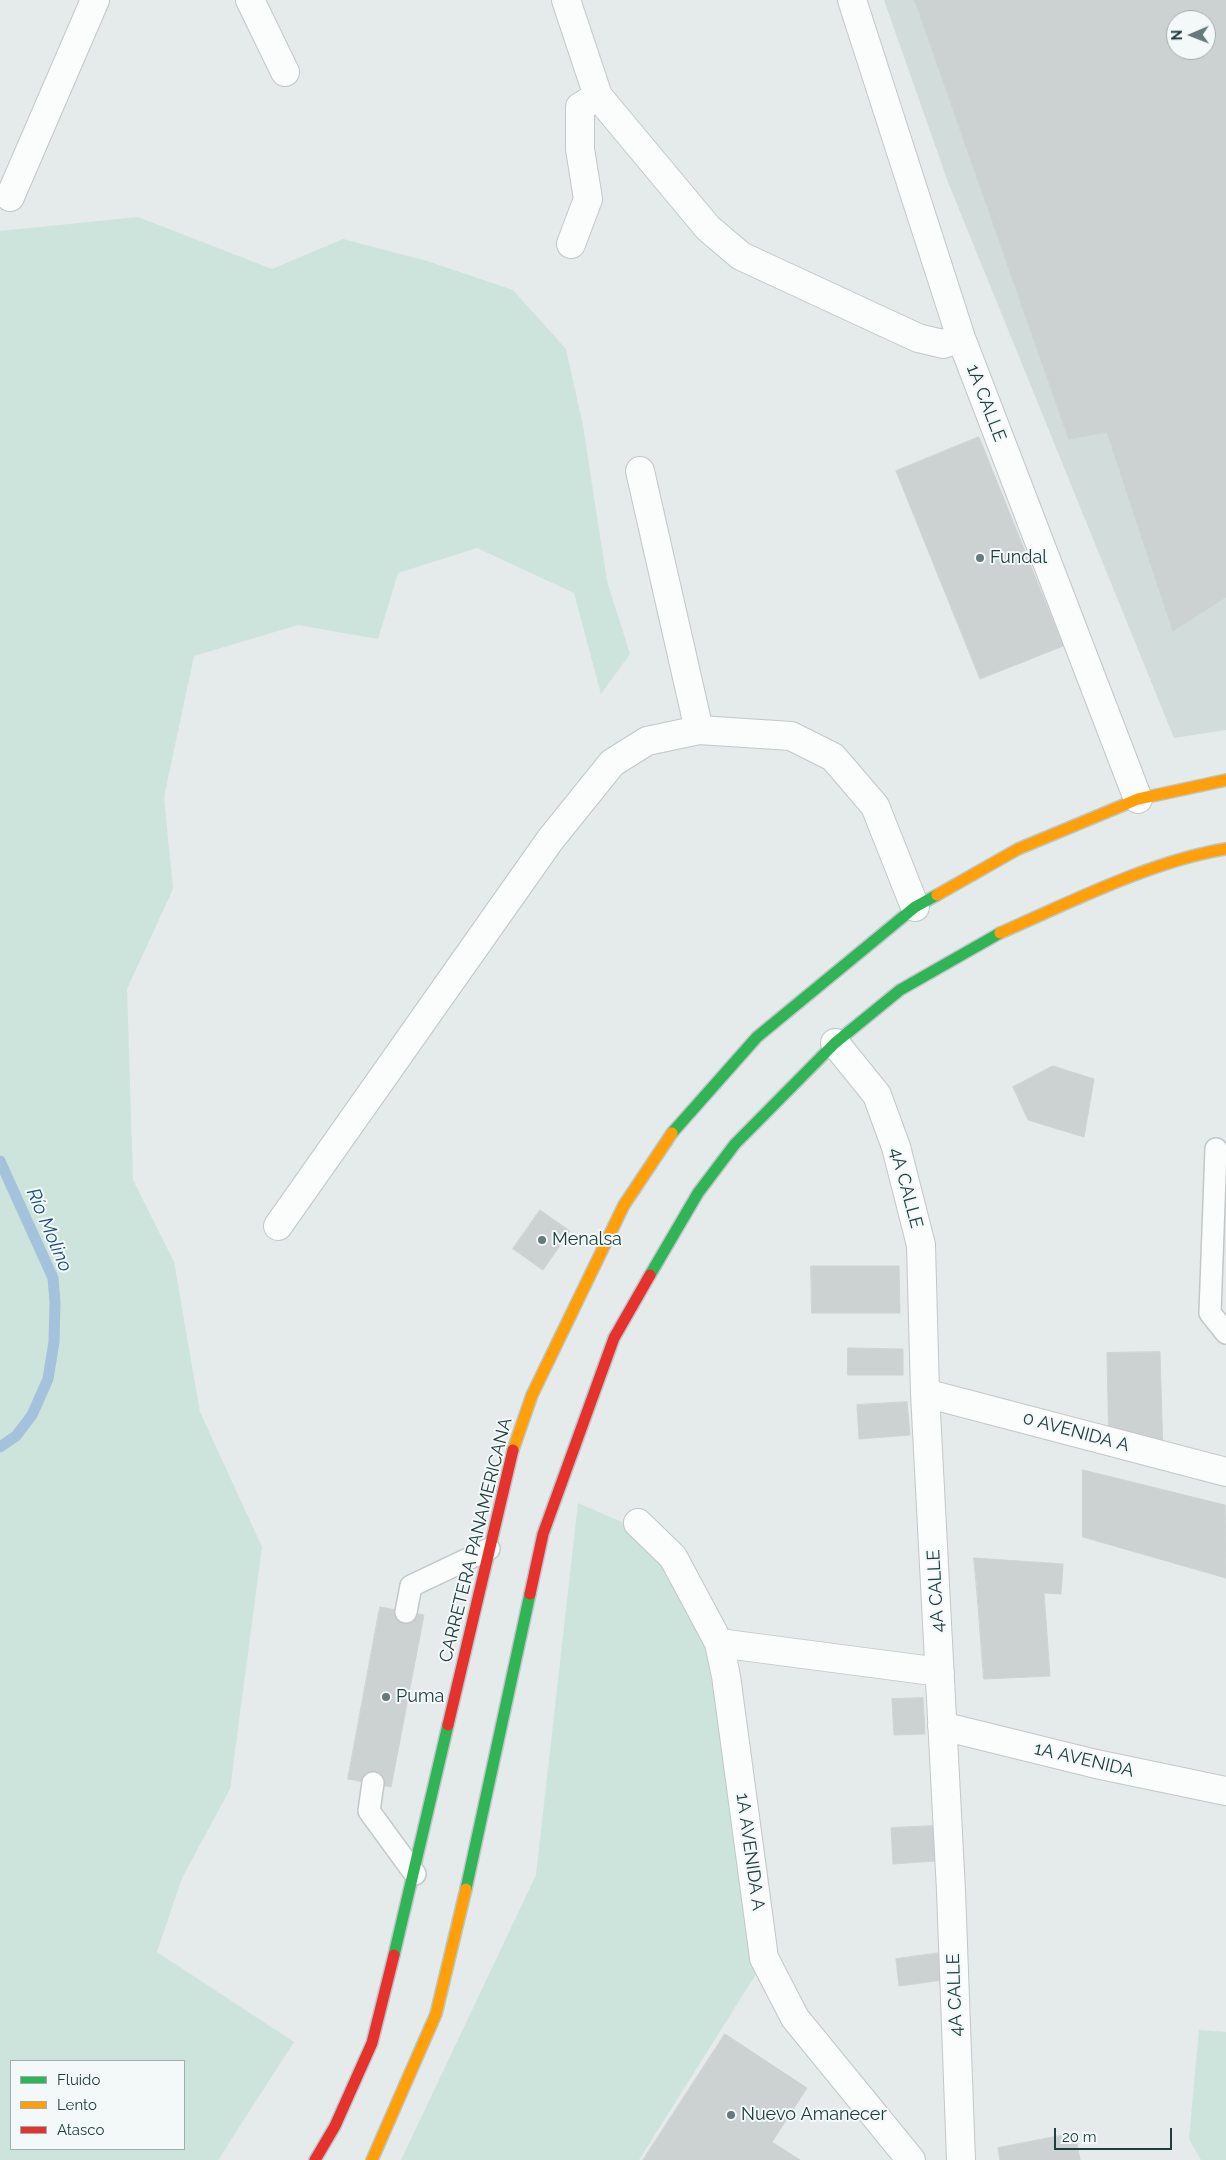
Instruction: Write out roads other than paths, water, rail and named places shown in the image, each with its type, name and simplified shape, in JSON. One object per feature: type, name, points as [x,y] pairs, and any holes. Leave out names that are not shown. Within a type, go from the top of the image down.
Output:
[{"type":"highway","name":"CARRETERA PANAMERICANA","points":[[315,2160],[335,2126],[372,2043],[416,1874],[510,1460],[532,1395],[629,1198],[675,1128],[757,1037],[915,907],[1018,849],[1138,798],[1226,780]]},
{"type":"highway","points":[[375,2157],[436,2014],[460,1918],[543,1534],[614,1338],[698,1193],[735,1144],[835,1043],[900,990],[989,938],[1116,882],[1207,852],[1226,849]]},
{"type":"street","points":[[10,197],[95,0]]},
{"type":"street","points":[[250,0],[285,72]]},
{"type":"street","points":[[566,0],[598,96],[708,228],[741,256],[918,338],[943,344],[961,338]]},
{"type":"street","name":"1A CALLE","points":[[852,0],[961,338],[1138,798]]},
{"type":"street","points":[[571,244],[588,199],[580,149],[580,107],[598,96]]},
{"type":"street","points":[[640,471],[699,730]]},
{"type":"street","points":[[278,1226],[550,840],[612,764],[647,741],[699,730],[791,736],[833,757],[875,806],[915,907]]},
{"type":"street","name":"4A CALLE","points":[[835,1043],[877,1095],[899,1156],[921,1245],[925,1393],[952,1891],[961,2160]]},
{"type":"street","name":"0 AVENIDA A","points":[[925,1393],[1226,1472]]},
{"type":"street","name":"1A AVENIDA A","points":[[638,1523],[673,1556],[719,1643],[726,1676],[764,1958],[795,2018],[911,2160]]},
{"type":"street","points":[[719,1643],[940,1672]]},
{"type":"street","name":"1A AVENIDA","points":[[942,1726],[1096,1764],[1226,1791]]},
{"type":"lane","points":[[1216,1149],[1210,1313],[1226,1333]]},
{"type":"lane","points":[[406,1612],[411,1586],[489,1549]]},
{"type":"lane","points":[[373,1783],[369,1811],[416,1874]]},
{"type":"waterway","name":"Río Molino","points":[[0,1161],[53,1278],[55,1302],[54,1342],[48,1379],[32,1415],[16,1436],[0,1447]]},
{"type":"place","name":"Fundal","points":[[980,558]]},
{"type":"place","name":"Menalsa","points":[[542,1240]]},
{"type":"place","name":"Puma","points":[[386,1697]]},
{"type":"place","name":"Nuevo Amanecer","points":[[731,2115]]}]
